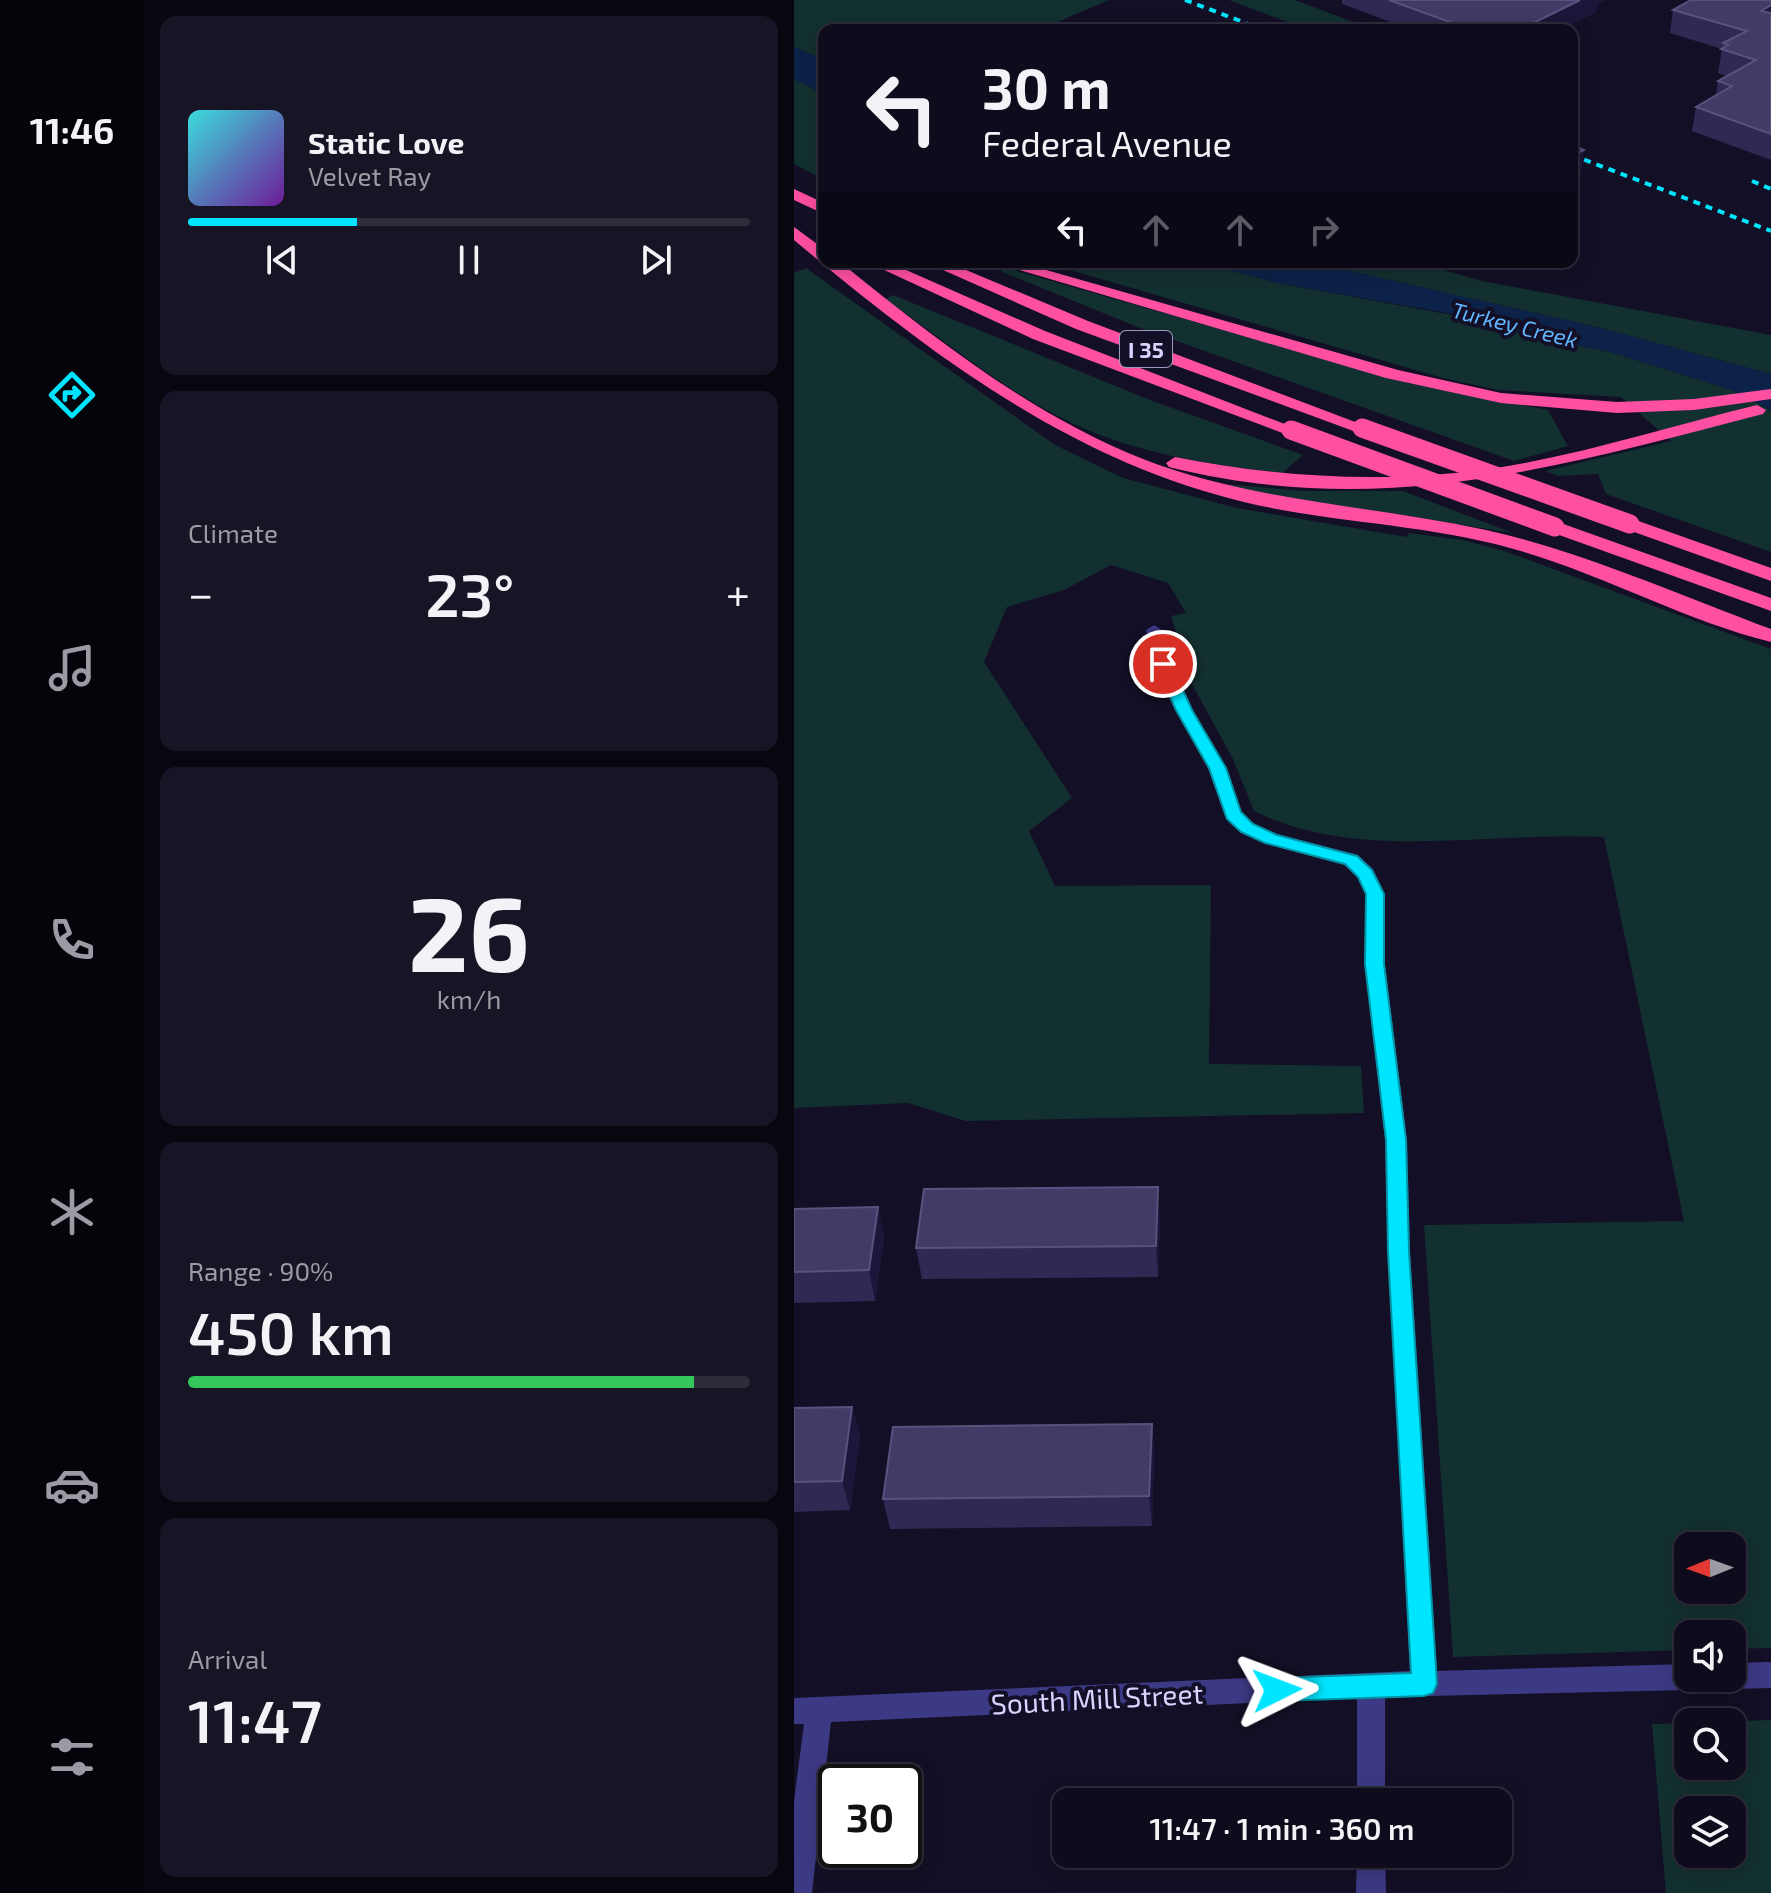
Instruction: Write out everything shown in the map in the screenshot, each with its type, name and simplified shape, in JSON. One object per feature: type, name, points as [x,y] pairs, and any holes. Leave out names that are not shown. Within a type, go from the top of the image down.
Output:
[{"type":"highway","points":[[794,194],[818,206]]},
{"type":"highway","points":[[794,221],[818,233]]},
{"type":"highway","points":[[794,232],[818,252]]},
{"type":"highway","points":[[838,268],[987,381],[1041,416],[1099,446],[1206,488],[1249,498],[1468,531],[1519,544],[1771,636]]},
{"type":"highway","name":"I 35","points":[[888,268],[1039,335],[1771,605]]},
{"type":"highway","name":"I 35","points":[[947,268],[1082,325],[1771,575]]},
{"type":"highway","points":[[1021,268],[1462,391],[1558,405],[1631,408],[1771,394]]},
{"type":"highway","points":[[1099,446],[1215,471],[1371,484],[1463,478],[1506,470],[1771,407]]},
{"type":"street","points":[[1154,630],[1163,664],[1184,710],[1217,768],[1233,815],[1247,828],[1271,839],[1351,860],[1366,874],[1375,894],[1375,964],[1396,1140],[1399,1252],[1424,1684]]},
{"type":"street","points":[[1746,1676],[1771,1675]]},
{"type":"street","name":"South Mill Street","points":[[807,1711],[1371,1685],[1674,1677]]},
{"type":"street","points":[[1371,1685],[1371,1788]]},
{"type":"street","points":[[797,1893],[807,1711]]},
{"type":"street","points":[[1371,1868],[1371,1893]]},
{"type":"green space","points":[[794,0],[1109,0],[1053,24],[818,24],[818,57],[794,47]]},
{"type":"green space","points":[[1229,0],[1295,0],[1358,24],[1292,24]]},
{"type":"green space","points":[[794,79],[818,91],[818,177],[794,164]]},
{"type":"green space","points":[[806,268],[1055,445],[1123,478],[1237,508],[1407,537],[1409,533],[1463,540],[1504,551],[1771,649],[1771,1648],[1746,1649],[1746,1620],[1674,1620],[1674,1650],[1453,1657],[1424,1225],[1684,1221],[1604,837],[1381,840],[1337,836],[1295,827],[1254,811],[1233,759],[1193,686],[1171,616],[1186,613],[1168,583],[1111,565],[1064,590],[1007,607],[984,662],[1072,798],[1029,831],[1055,886],[1211,885],[1209,1064],[1361,1066],[1364,1113],[966,1121],[908,1103],[794,1108],[794,273]]},
{"type":"green space","points":[[1006,268],[1408,383],[1548,410],[1568,446],[1514,461],[1140,328],[1000,271]]},
{"type":"green space","points":[[1063,268],[1221,268],[1278,283],[1452,315],[1514,332],[1610,352],[1732,390],[1771,410],[1771,552],[1606,494],[1598,474],[1558,476],[1545,471],[1671,441],[1621,397],[1498,390],[1443,378]]},
{"type":"green space","points":[[1337,268],[1437,268],[1482,281],[1771,335],[1771,374],[1601,328]]},
{"type":"green space","points":[[893,295],[1150,400],[1303,455],[1282,473],[1176,457],[1099,434],[1049,411],[1001,382],[885,299]]},
{"type":"green space","points":[[1224,484],[1303,491],[1403,491],[1513,533],[1251,492]]},
{"type":"green space","points":[[1771,1720],[1771,1893],[1666,1893],[1652,1724],[1674,1723],[1674,1780],[1746,1780],[1746,1721]]},
{"type":"water","points":[[794,47],[818,57],[818,91],[794,79]]},
{"type":"water","name":"Turkey Creek","points":[[1221,268],[1337,268],[1601,328],[1771,374],[1771,410],[1732,390],[1610,352],[1514,332],[1452,314],[1278,283]]},
{"type":"building","points":[[1389,0],[1580,0],[1531,24],[1455,24]]},
{"type":"building","points":[[1691,0],[1771,0],[1771,5],[1761,11],[1771,13],[1771,134],[1696,107],[1732,86],[1718,81],[1756,60],[1721,49],[1728,45],[1723,43],[1747,31],[1673,10]]},
{"type":"building","points":[[1158,1187],[1156,1246],[916,1248],[924,1189]]},
{"type":"building","points":[[878,1207],[869,1270],[794,1272],[794,1209]]},
{"type":"building","points":[[852,1407],[842,1481],[794,1482],[794,1408]]},
{"type":"building","points":[[1152,1424],[1149,1496],[883,1499],[893,1427]]},
{"type":"railway","points":[[1185,0],[1248,24]]},
{"type":"railway","points":[[1578,157],[1771,231]]},
{"type":"railway","points":[[1752,181],[1771,189]]},
{"type":"route","points":[[1163,664],[1184,710],[1217,768],[1233,815],[1247,828],[1271,839],[1351,860],[1366,874],[1375,894],[1375,964],[1396,1140],[1399,1252],[1424,1684],[1277,1690]]}]
